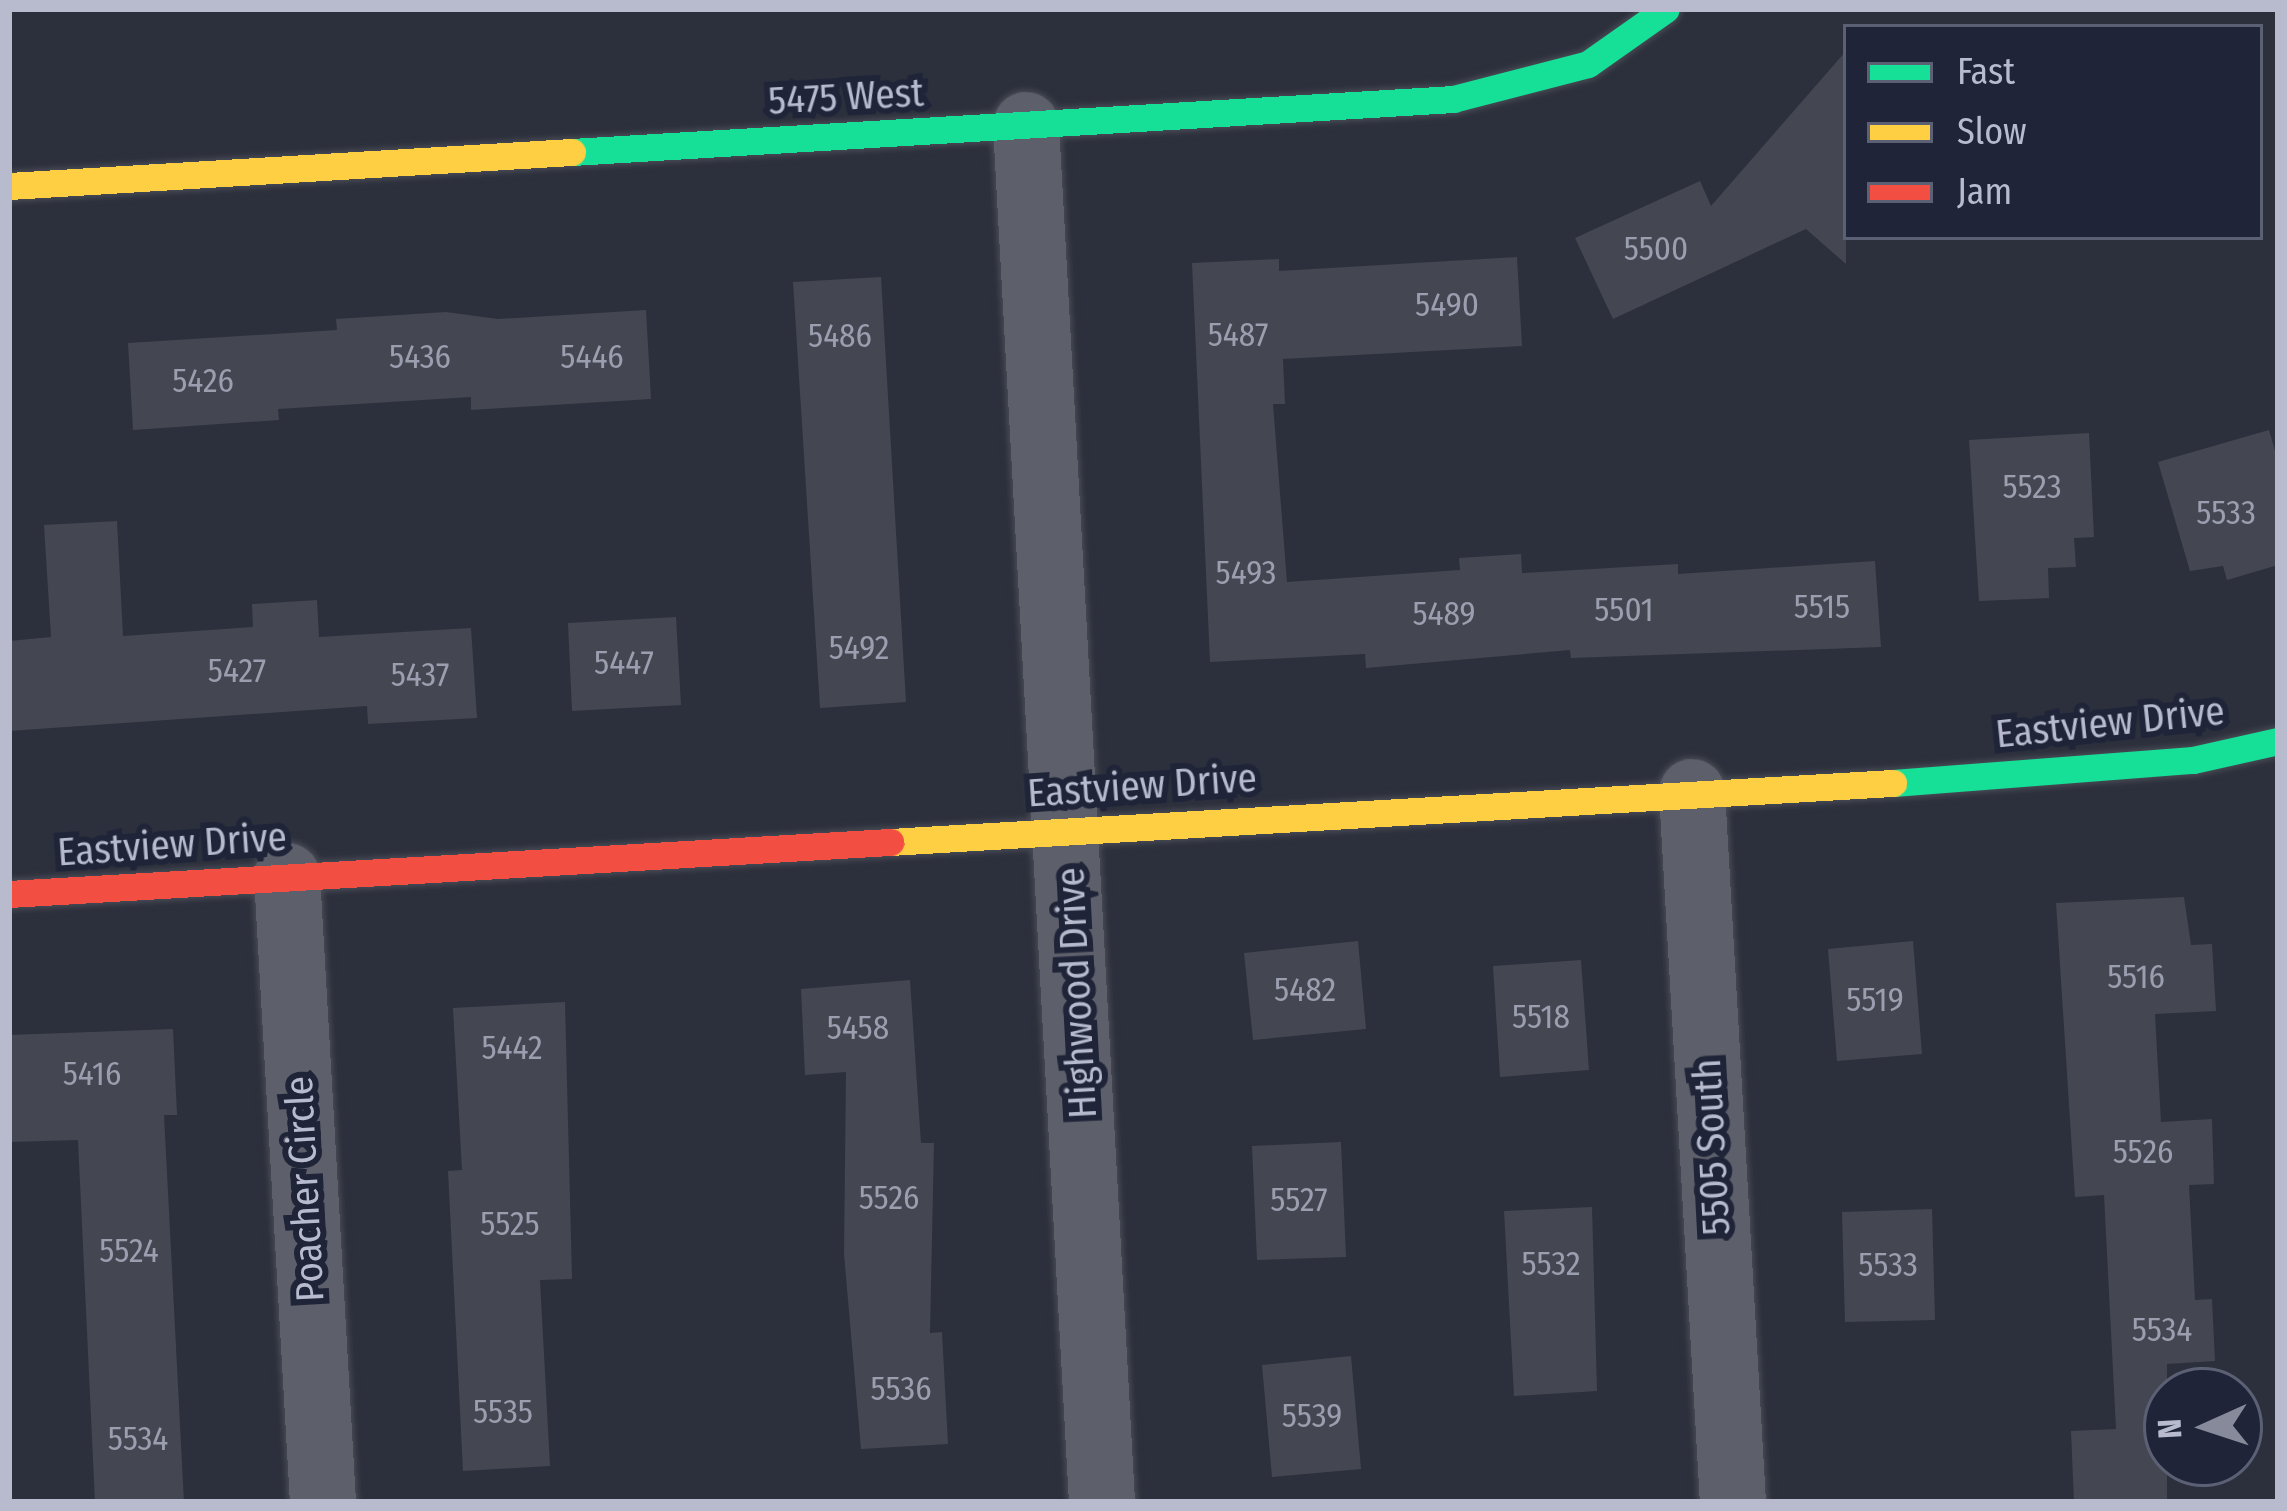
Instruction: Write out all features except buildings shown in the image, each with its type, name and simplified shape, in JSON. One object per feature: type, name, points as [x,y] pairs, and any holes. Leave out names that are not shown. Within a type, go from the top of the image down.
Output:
[{"type":"street","name":"5475 West","points":[[9,186],[1453,99],[1516,88],[1588,64],[1666,9]]},
{"type":"street","name":"Highwood Drive","points":[[1026,125],[1069,830],[1102,1502]]},
{"type":"street","name":"Eastview Drive","points":[[9,894],[2148,764],[2278,741]]},
{"type":"street","name":"5505 South","points":[[1692,792],[1732,1502]]},
{"type":"street","name":"Poacher Circle","points":[[287,876],[323,1502]]},
{"type":"traffic: fast","points":[[572,152],[1453,99],[1588,64],[1666,9]]},
{"type":"traffic: fast","points":[[1893,783],[2193,760],[2278,741]]},
{"type":"traffic: slow","points":[[9,186],[572,152]]},
{"type":"traffic: slow","points":[[890,842],[1893,783]]},
{"type":"traffic: jam","points":[[9,894],[890,842]]}]
